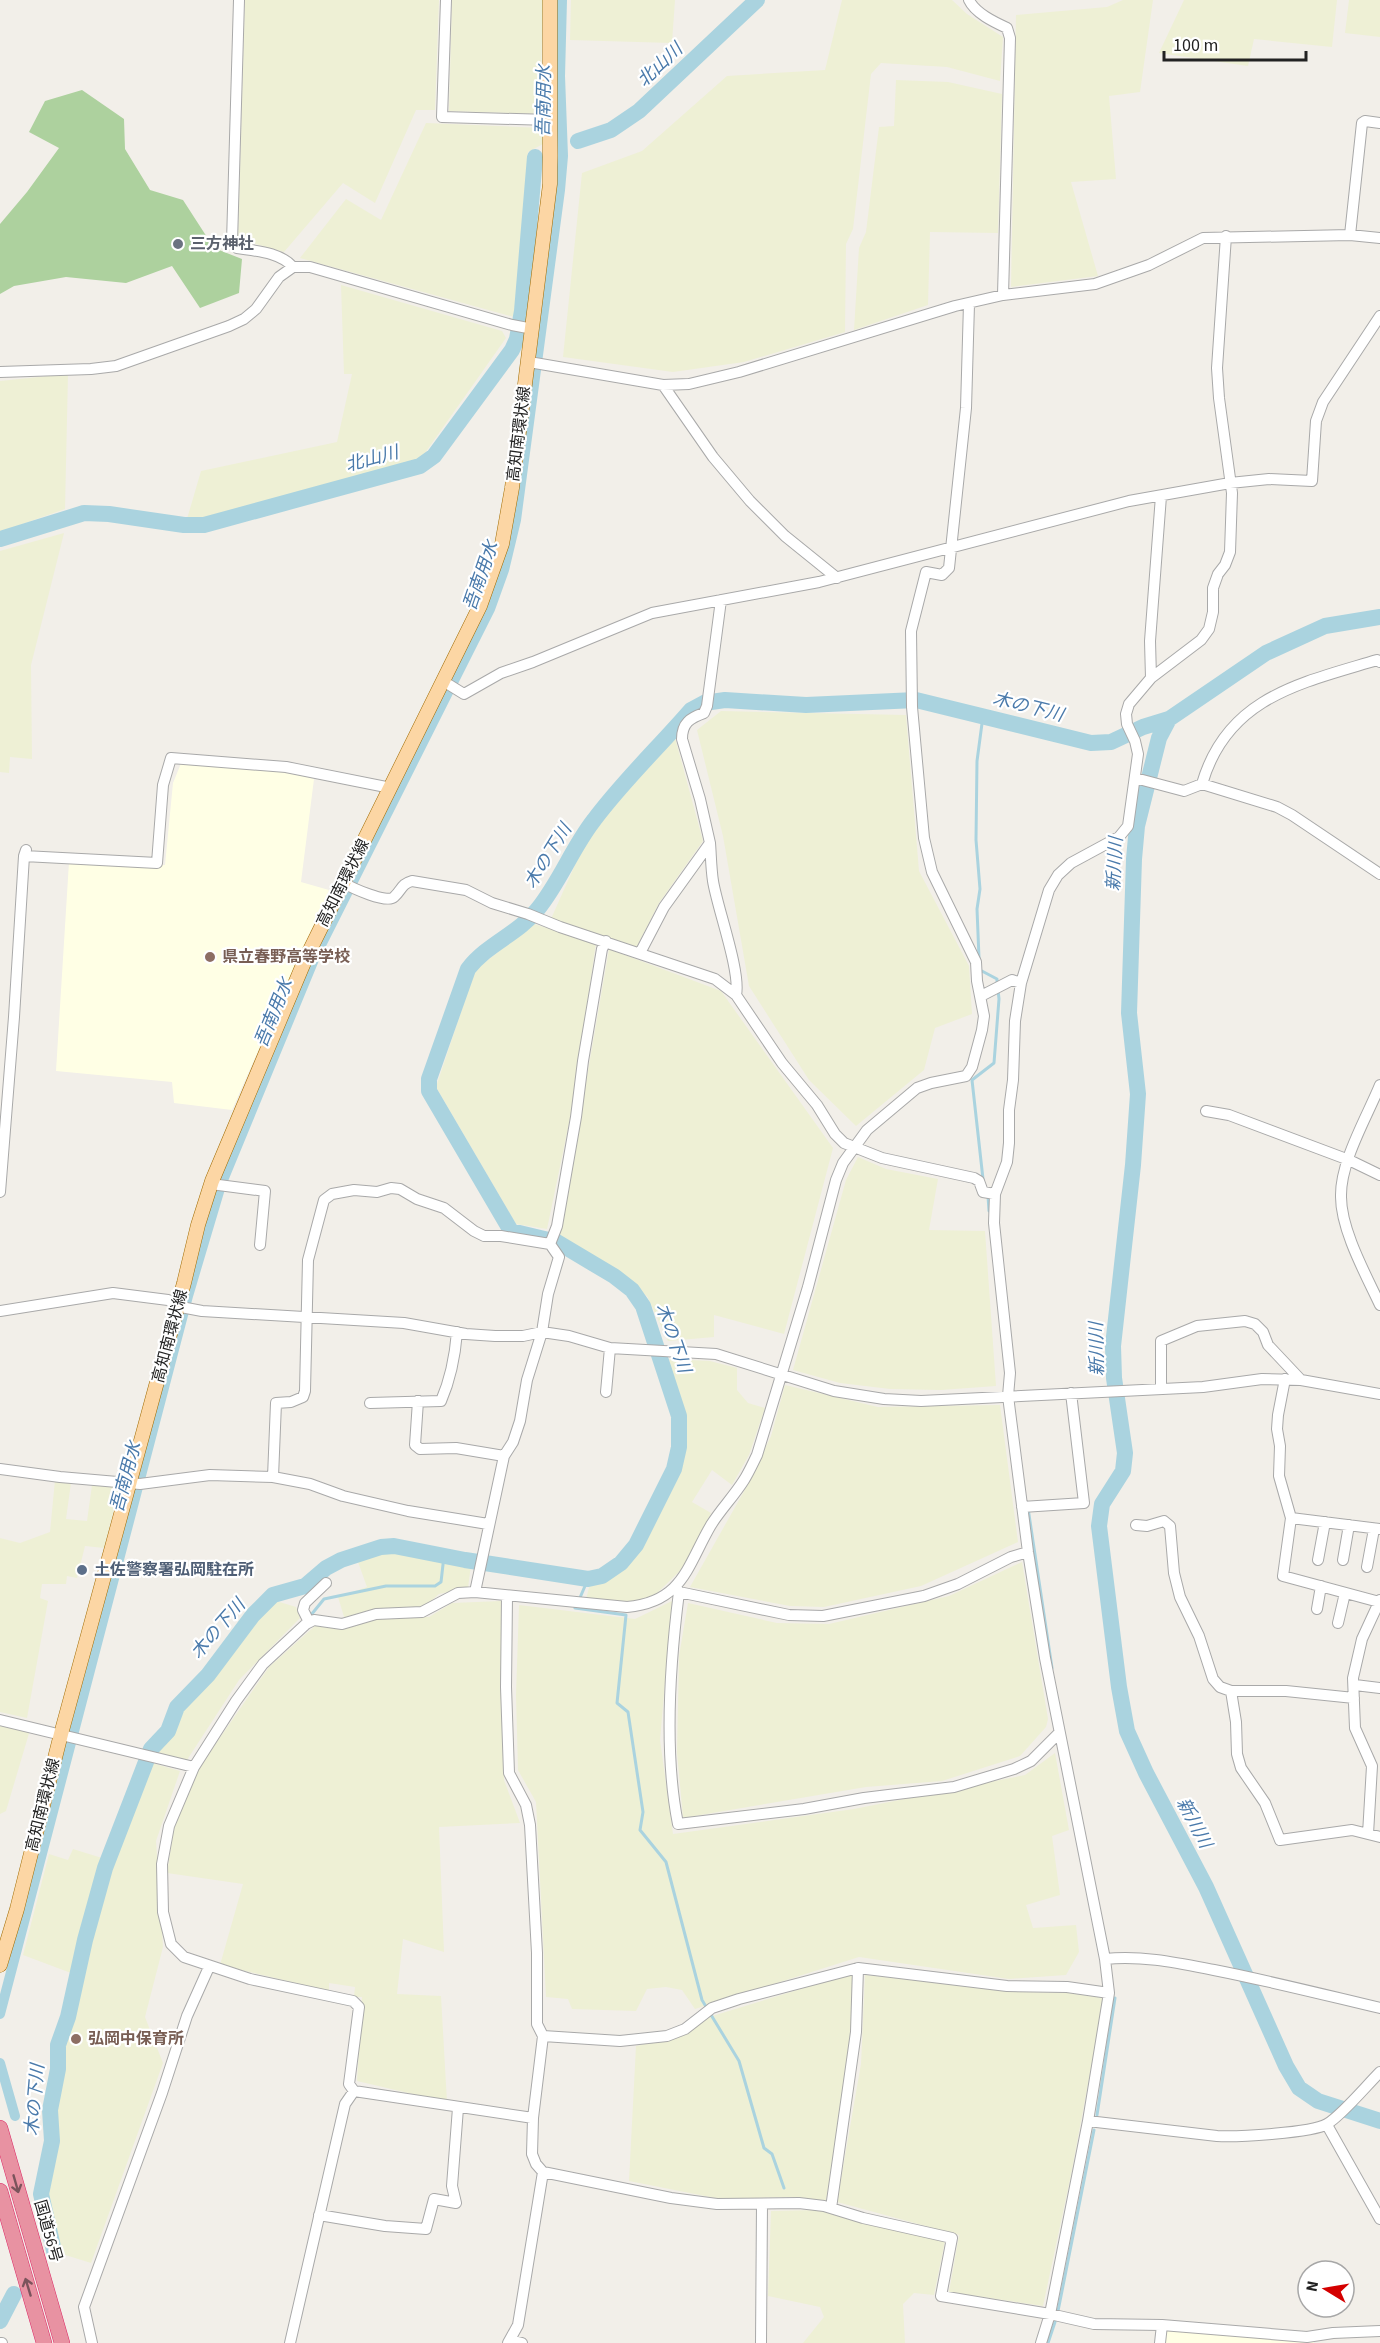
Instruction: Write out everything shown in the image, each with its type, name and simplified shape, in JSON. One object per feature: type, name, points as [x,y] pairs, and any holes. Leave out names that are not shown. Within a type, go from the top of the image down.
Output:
[{"type":"highway","name":"国道56号","points":[[0,2128],[58,2342]]},
{"type":"highway","points":[[0,2191],[44,2343]]},
{"type":"main road","name":"高知南環状線","points":[[0,1965],[67,1735],[182,1306],[198,1225],[211,1184],[305,960],[348,885],[391,788],[449,684],[502,544],[534,363],[529,328],[550,184],[548,44],[550,0]]},
{"type":"street","points":[[239,0],[232,242],[237,248],[264,252],[287,260],[293,267]]},
{"type":"street","points":[[446,0],[442,117],[550,120]]},
{"type":"street","points":[[969,0],[992,21],[1007,28],[1010,38],[1004,295]]},
{"type":"street","points":[[1350,235],[1362,123],[1365,121],[1380,123]]},
{"type":"street","points":[[534,363],[663,385],[706,381],[931,313],[1004,295],[1095,284],[1149,265],[1203,238],[1350,235],[1380,238]]},
{"type":"street","points":[[1041,2343],[1050,2314],[1088,2121],[1109,1993],[1105,1959],[1059,1733],[1028,1552],[1008,1396],[1010,1373],[990,1193],[1007,1162],[1015,1021],[1021,983],[1049,890],[1058,874],[1071,863],[1119,837],[1128,826],[1137,779],[1138,754],[1127,724],[1126,714],[1129,704],[1151,678],[1201,640],[1209,629],[1213,612],[1213,588],[1230,552],[1232,493],[1217,368],[1226,236]]},
{"type":"street","points":[[0,372],[116,366],[229,326],[244,319],[256,309],[279,277],[293,267],[310,267],[529,328]]},
{"type":"street","points":[[969,304],[966,408],[949,568],[942,575],[926,572],[911,631],[912,701],[921,817],[926,849],[932,872],[976,962],[984,1016],[982,1030],[972,1067],[966,1076],[917,1088],[867,1130],[853,1147],[836,1180],[808,1287],[757,1455],[745,1479],[711,1526],[678,1590],[672,1670],[671,1761],[678,1824],[804,1809],[864,1798],[954,1787],[1014,1769],[1031,1761],[1059,1733]]},
{"type":"street","points":[[449,684],[464,694],[501,674],[652,613],[837,578],[1129,501],[1230,483],[1269,479],[1312,481],[1316,421],[1323,402],[1380,316]]},
{"type":"street","points":[[663,385],[713,456],[750,501],[785,536],[837,578]]},
{"type":"street","points":[[1151,678],[1150,642],[1161,496]]},
{"type":"street","points":[[720,600],[704,713],[690,718],[682,729],[682,740],[700,799],[710,843],[712,880],[731,954],[736,995]]},
{"type":"street","points":[[1202,784],[1214,752],[1232,727],[1266,699],[1300,683],[1377,660],[1380,662]]},
{"type":"street","points":[[0,1192],[15,1017],[25,853],[157,863],[163,784],[171,758],[286,766],[391,788]]},
{"type":"street","points":[[1137,779],[1184,791],[1202,784],[1277,807],[1380,874]]},
{"type":"street","points":[[640,953],[664,907],[710,843]]},
{"type":"street","points":[[348,885],[389,899],[394,898],[405,883],[412,881],[466,890],[492,903],[715,979],[736,995],[782,1063],[817,1105],[835,1134],[844,1143],[882,1158],[974,1178],[979,1181],[983,1192],[990,1193]]},
{"type":"street","points":[[475,1592],[504,1456],[513,1442],[520,1421],[527,1380],[542,1332],[548,1294],[559,1257],[552,1241],[576,1117],[602,949],[606,941]]},
{"type":"street","points":[[981,996],[1012,980],[1021,983]]},
{"type":"street","points":[[1380,1084],[1349,1160],[1342,1181],[1341,1199],[1350,1240],[1380,1305]]},
{"type":"street","points":[[1206,1111],[1229,1115],[1349,1160],[1380,1175]]},
{"type":"street","points":[[211,1184],[265,1191],[260,1245]]},
{"type":"street","points":[[273,1477],[276,1403],[291,1402],[303,1397],[305,1391],[308,1260],[324,1200],[332,1194],[354,1190],[377,1192],[391,1188],[400,1189],[417,1199],[444,1208],[484,1236],[552,1241]]},
{"type":"street","points":[[0,1311],[113,1293],[152,1297],[182,1306],[355,1322],[404,1323],[457,1332],[523,1336],[542,1332],[569,1336],[610,1348],[716,1354],[834,1391],[884,1399],[921,1401],[1203,1387],[1262,1379],[1301,1380],[1380,1394]]},
{"type":"street","points":[[1161,1389],[1161,1341],[1197,1326],[1245,1321],[1255,1324],[1263,1332],[1268,1344],[1301,1380]]},
{"type":"street","points":[[370,1403],[441,1401],[450,1380],[455,1359],[457,1332]]},
{"type":"street","points":[[606,1392],[610,1348]]},
{"type":"street","points":[[1285,1379],[1278,1415],[1279,1476],[1291,1518],[1283,1576],[1379,1601],[1362,1640],[1353,1678],[1355,1685],[1354,1728],[1372,1766],[1368,1834]]},
{"type":"street","points":[[1022,1508],[1084,1503],[1071,1393]]},
{"type":"street","points":[[418,1401],[415,1445],[420,1449],[456,1448],[504,1456]]},
{"type":"street","points":[[0,1469],[135,1483],[210,1475],[273,1477],[310,1484],[343,1496],[408,1512],[488,1524]]},
{"type":"street","points":[[1291,1518],[1377,1529],[1367,1567]]},
{"type":"street","points":[[1136,1525],[1147,1526],[1164,1521],[1170,1526],[1174,1573],[1180,1597],[1199,1636],[1213,1679],[1220,1687],[1231,1691],[1286,1691],[1354,1698]]},
{"type":"street","points":[[1318,1560],[1324,1522]]},
{"type":"street","points":[[1343,1560],[1349,1525]]},
{"type":"street","points":[[533,2118],[354,2091],[348,2084],[358,2007],[352,2001],[250,1979],[209,1967],[184,1957],[171,1944],[163,1912],[162,1864],[169,1826],[194,1767],[236,1701],[263,1664],[314,1620],[342,1624],[376,1614],[422,1612],[458,1593],[475,1592],[627,1607],[645,1606],[678,1590],[789,1615],[823,1616],[924,1596],[958,1584],[1011,1557],[1028,1552]]},
{"type":"street","points":[[309,1622],[303,1610],[305,1603],[326,1583]]},
{"type":"street","points":[[1317,1609],[1321,1586]]},
{"type":"street","points":[[1338,1623],[1345,1593]]},
{"type":"street","points":[[507,1596],[506,1688],[509,1773],[526,1805],[530,1825],[537,1953],[537,2024],[543,2036],[533,2118],[532,2154],[536,2164],[543,2172],[671,2198],[717,2204],[799,2203],[831,2208],[952,2238],[941,2296],[1050,2314],[1094,2324],[1162,2325],[1320,2339],[1333,2333],[1380,2331]]},
{"type":"street","points":[[1355,1685],[1380,1689]]},
{"type":"street","points":[[1231,1691],[1236,1722],[1237,1754],[1241,1768],[1265,1803],[1280,1840],[1352,1830],[1380,1837]]},
{"type":"street","points":[[0,1720],[194,1767]]},
{"type":"street","points":[[1105,1959],[1123,1957],[1170,1961],[1254,1977],[1380,2008]]},
{"type":"street","points":[[92,2343],[84,2307],[162,2093],[187,2016],[209,1967]]},
{"type":"street","points":[[543,2036],[620,2041],[667,2036],[685,2029],[709,2010],[739,1999],[858,1968],[1007,1986],[1067,1987],[1109,1993]]},
{"type":"street","points":[[831,2208],[855,2041],[858,1968]]},
{"type":"street","points":[[1088,2121],[1238,2137],[1311,2129],[1327,2125],[1380,2072]]},
{"type":"street","points":[[290,2343],[345,2104],[354,2091]]},
{"type":"street","points":[[319,2215],[385,2226],[426,2229],[434,2199],[456,2203],[452,2186],[452,2167],[458,2108]]},
{"type":"street","points":[[1327,2125],[1380,2219]]},
{"type":"street","points":[[522,2343],[509,2341],[518,2325],[543,2172]]},
{"type":"street","points":[[761,2343],[762,2204]]},
{"type":"street","points":[[1160,2343],[1162,2325]]},
{"type":"shaded area","points":[[245,0],[439,0],[435,110],[416,110],[375,203],[343,183],[284,252],[238,239]]},
{"type":"shaded area","points":[[452,0],[543,0],[540,114],[449,111]]},
{"type":"shaded area","points":[[571,0],[675,0],[672,43],[570,40]]},
{"type":"shaded area","points":[[842,0],[952,0],[967,14],[1003,37],[1000,81],[947,67],[881,63],[871,74],[853,229],[846,244],[845,332],[744,362],[673,372],[563,357],[582,173],[642,151],[727,76],[825,70]]},
{"type":"shaded area","points":[[1123,0],[1153,0],[1140,92],[1109,96],[1116,179],[1071,182],[1098,276],[1011,287],[1016,15],[1107,7]]},
{"type":"shaded area","points":[[1184,0],[1337,0],[1332,47],[1254,39],[1248,66],[1159,53]]},
{"type":"shaded area","points":[[1349,0],[1380,0],[1380,37],[1345,33]]},
{"type":"shaded area","points":[[896,80],[948,82],[1002,94],[998,233],[930,232],[928,305],[854,330],[859,248],[866,232],[879,127],[894,126]]},
{"type":"shaded area","points":[[426,123],[543,128],[543,144],[528,152],[514,317],[300,258],[346,199],[381,220]]},
{"type":"shaded area","points":[[341,285],[502,331],[506,338],[420,460],[206,520],[187,519],[201,471],[337,442],[352,374],[344,374]]},
{"type":"shaded area","points":[[68,374],[65,509],[0,532],[0,381]]},
{"type":"shaded area","points":[[64,533],[31,665],[32,759],[10,757],[9,773],[0,772],[0,551]]},
{"type":"shaded area","points":[[721,711],[906,715],[919,871],[969,966],[972,1014],[935,1028],[924,1070],[856,1126],[809,1080],[749,986],[723,836],[697,730]]},
{"type":"shaded area","points":[[674,734],[703,841],[659,903],[636,948],[550,921],[579,856],[599,819]]},
{"type":"shaded area","points":[[182,761],[284,770],[314,779],[301,882],[329,890],[232,1110],[174,1103],[172,1082],[56,1071],[69,862],[165,865],[173,783]]},
{"type":"shaded area","points":[[534,924],[596,943],[572,1109],[547,1229],[516,1224],[436,1087],[475,970]]},
{"type":"shaded area","points":[[609,949],[721,991],[833,1148],[784,1334],[714,1315],[714,1337],[668,1341],[647,1296],[559,1239]]},
{"type":"shaded area","points":[[858,1157],[886,1169],[938,1179],[929,1230],[985,1231],[996,1386],[941,1390],[890,1389],[840,1383],[793,1370],[846,1180]]},
{"type":"shaded area","points":[[669,1359],[710,1361],[737,1368],[737,1390],[748,1403],[765,1408],[749,1455],[732,1485],[712,1470],[692,1502],[711,1513],[684,1567],[653,1597],[626,1603],[586,1599],[590,1584],[627,1566],[677,1470],[686,1429]]},
{"type":"shaded area","points":[[785,1385],[878,1407],[1000,1405],[1018,1542],[921,1586],[824,1607],[790,1606],[690,1587],[747,1486],[771,1436]]},
{"type":"shaded area","points":[[55,1480],[71,1483],[66,1519],[87,1521],[92,1485],[120,1485],[104,1548],[85,1546],[77,1578],[67,1576],[66,1584],[42,1584],[40,1598],[48,1601],[27,1718],[0,1712],[0,1538],[20,1543],[50,1532]]},
{"type":"shaded area","points":[[387,1550],[471,1565],[468,1588],[439,1594],[423,1608],[345,1620],[338,1597],[367,1587],[358,1562]]},
{"type":"shaded area","points":[[1022,1562],[1048,1719],[1046,1727],[1020,1756],[942,1781],[866,1787],[683,1818],[677,1752],[679,1656],[688,1603],[777,1623],[829,1624],[949,1596]]},
{"type":"shaded area","points":[[273,1600],[296,1607],[300,1618],[239,1680],[187,1760],[154,1754],[155,1750],[170,1736],[180,1710],[209,1681]]},
{"type":"shaded area","points":[[501,1601],[504,1780],[520,1823],[439,1827],[444,1952],[403,1939],[397,1994],[441,1996],[447,2102],[357,2081],[362,1997],[354,1997],[355,1987],[329,1983],[329,1991],[220,1965],[243,1884],[167,1873],[174,1827],[196,1772],[269,1667],[316,1625],[383,1616],[429,1617],[452,1603]]},
{"type":"shaded area","points":[[672,1601],[660,1740],[673,1834],[854,1809],[1025,1775],[1055,1753],[1069,1830],[1052,1836],[1060,1895],[1026,1905],[1033,1928],[1076,1925],[1079,1952],[1066,1975],[1009,1979],[859,1957],[695,2009],[682,1990],[666,1987],[647,1989],[636,2011],[572,2009],[568,1999],[546,1997],[536,1802],[518,1770],[516,1695],[519,1605],[635,1619]]},
{"type":"shaded area","points":[[0,1723],[30,1730],[6,1811],[0,1814]]},
{"type":"shaded area","points":[[152,1763],[180,1771],[156,1841],[163,1947],[145,2017],[163,2063],[91,2263],[59,2253],[45,2193],[57,2138],[54,2109],[63,2073],[63,2048],[105,1883]]},
{"type":"shaded area","points":[[73,1849],[102,1858],[71,1973],[23,1955],[49,1854],[68,1860]]},
{"type":"shaded area","points":[[853,1973],[852,2036],[826,2202],[793,2197],[720,2199],[629,2181],[636,2046],[685,2035],[709,2017]]},
{"type":"shaded area","points":[[865,1975],[1104,1998],[1071,2175],[1043,2306],[949,2292],[959,2235],[837,2202],[861,2064]]},
{"type":"shaded area","points":[[820,2210],[945,2241],[934,2295],[914,2293],[903,2304],[905,2343],[803,2343],[824,2317],[820,2307],[768,2296],[771,2211]]},
{"type":"shaded area","points":[[1166,2330],[1314,2342],[1314,2343],[1165,2343]]},
{"type":"green space","points":[[82,90],[124,119],[125,149],[150,190],[183,200],[214,248],[242,259],[239,293],[200,308],[172,266],[126,283],[66,277],[14,286],[0,294],[0,224],[59,148],[29,132],[45,101]]},
{"type":"waterway","name":"吾南用水","points":[[0,2014],[188,1296],[221,1185],[315,957],[490,609],[504,570],[516,520],[560,190],[563,156],[560,76],[562,0]]},
{"type":"waterway","name":"北山川","points":[[578,141],[611,130],[639,111],[757,0]]},
{"type":"waterway","name":"北山川","points":[[0,539],[84,513],[109,514],[184,525],[204,525],[420,466],[434,456],[512,350],[517,339],[522,311],[535,157]]},
{"type":"waterway","name":"新川川","points":[[1380,617],[1325,626],[1266,653],[1169,719],[1159,738],[1137,826],[1134,859],[1129,1013],[1138,1094],[1133,1165],[1113,1346],[1114,1378],[1125,1453],[1123,1471],[1102,1504],[1099,1526],[1119,1687],[1127,1731],[1146,1773],[1206,1887],[1286,2066],[1299,2088],[1318,2101],[1380,2121]]},
{"type":"waterway","name":"木の下川","points":[[54,2251],[41,2194],[52,2141],[50,2110],[58,2069],[58,2045],[68,2017],[85,1940],[105,1868],[151,1749],[168,1731],[177,1707],[208,1675],[253,1615],[273,1595],[305,1586],[326,1568],[341,1560],[381,1547],[394,1546],[465,1560],[588,1579],[602,1576],[621,1563],[636,1545],[674,1469],[679,1447],[679,1416],[643,1306],[632,1290],[614,1276],[557,1242],[511,1231],[429,1091],[429,1079],[468,969],[537,910],[553,888],[586,831],[605,806],[691,710],[704,703],[725,700],[806,705],[916,700],[1091,743],[1111,742],[1143,727],[1169,719]]},
{"type":"waterway","points":[[979,958],[977,909],[980,889],[976,840],[977,761],[983,716]]},
{"type":"waterway","points":[[980,970],[997,979],[997,984]]},
{"type":"waterway","points":[[983,1179],[972,1080],[994,1063],[998,990]]},
{"type":"waterway","points":[[988,1196],[989,1211]]},
{"type":"waterway","points":[[1028,1508],[1052,1668]]},
{"type":"waterway","points":[[311,1615],[324,1599],[386,1586],[435,1586],[441,1582],[444,1556]]},
{"type":"waterway","points":[[579,1600],[588,1579]]},
{"type":"waterway","points":[[576,1606],[575,1608],[626,1615],[617,1703],[628,1712],[643,1812],[640,1830],[666,1862],[702,2000],[739,2061],[764,2148],[772,2154],[784,2188]]},
{"type":"waterway","points":[[1097,2115],[1115,1998]]},
{"type":"waterway","name":"吾南用水","points":[[0,2063],[15,2116]]},
{"type":"waterway","points":[[1058,2311],[1094,2130]]},
{"type":"waterway","name":"木の下川","points":[[0,2321],[14,2294]]},
{"type":"waterway","points":[[1048,2343],[1055,2322]]},
{"type":"place","name":"三方神社","points":[[178,244]]},
{"type":"place","name":"県立春野高等学校","points":[[210,957]]},
{"type":"place","name":"土佐警察署弘岡駐在所","points":[[82,1570]]},
{"type":"place","name":"弘岡中保育所","points":[[76,2039]]}]
